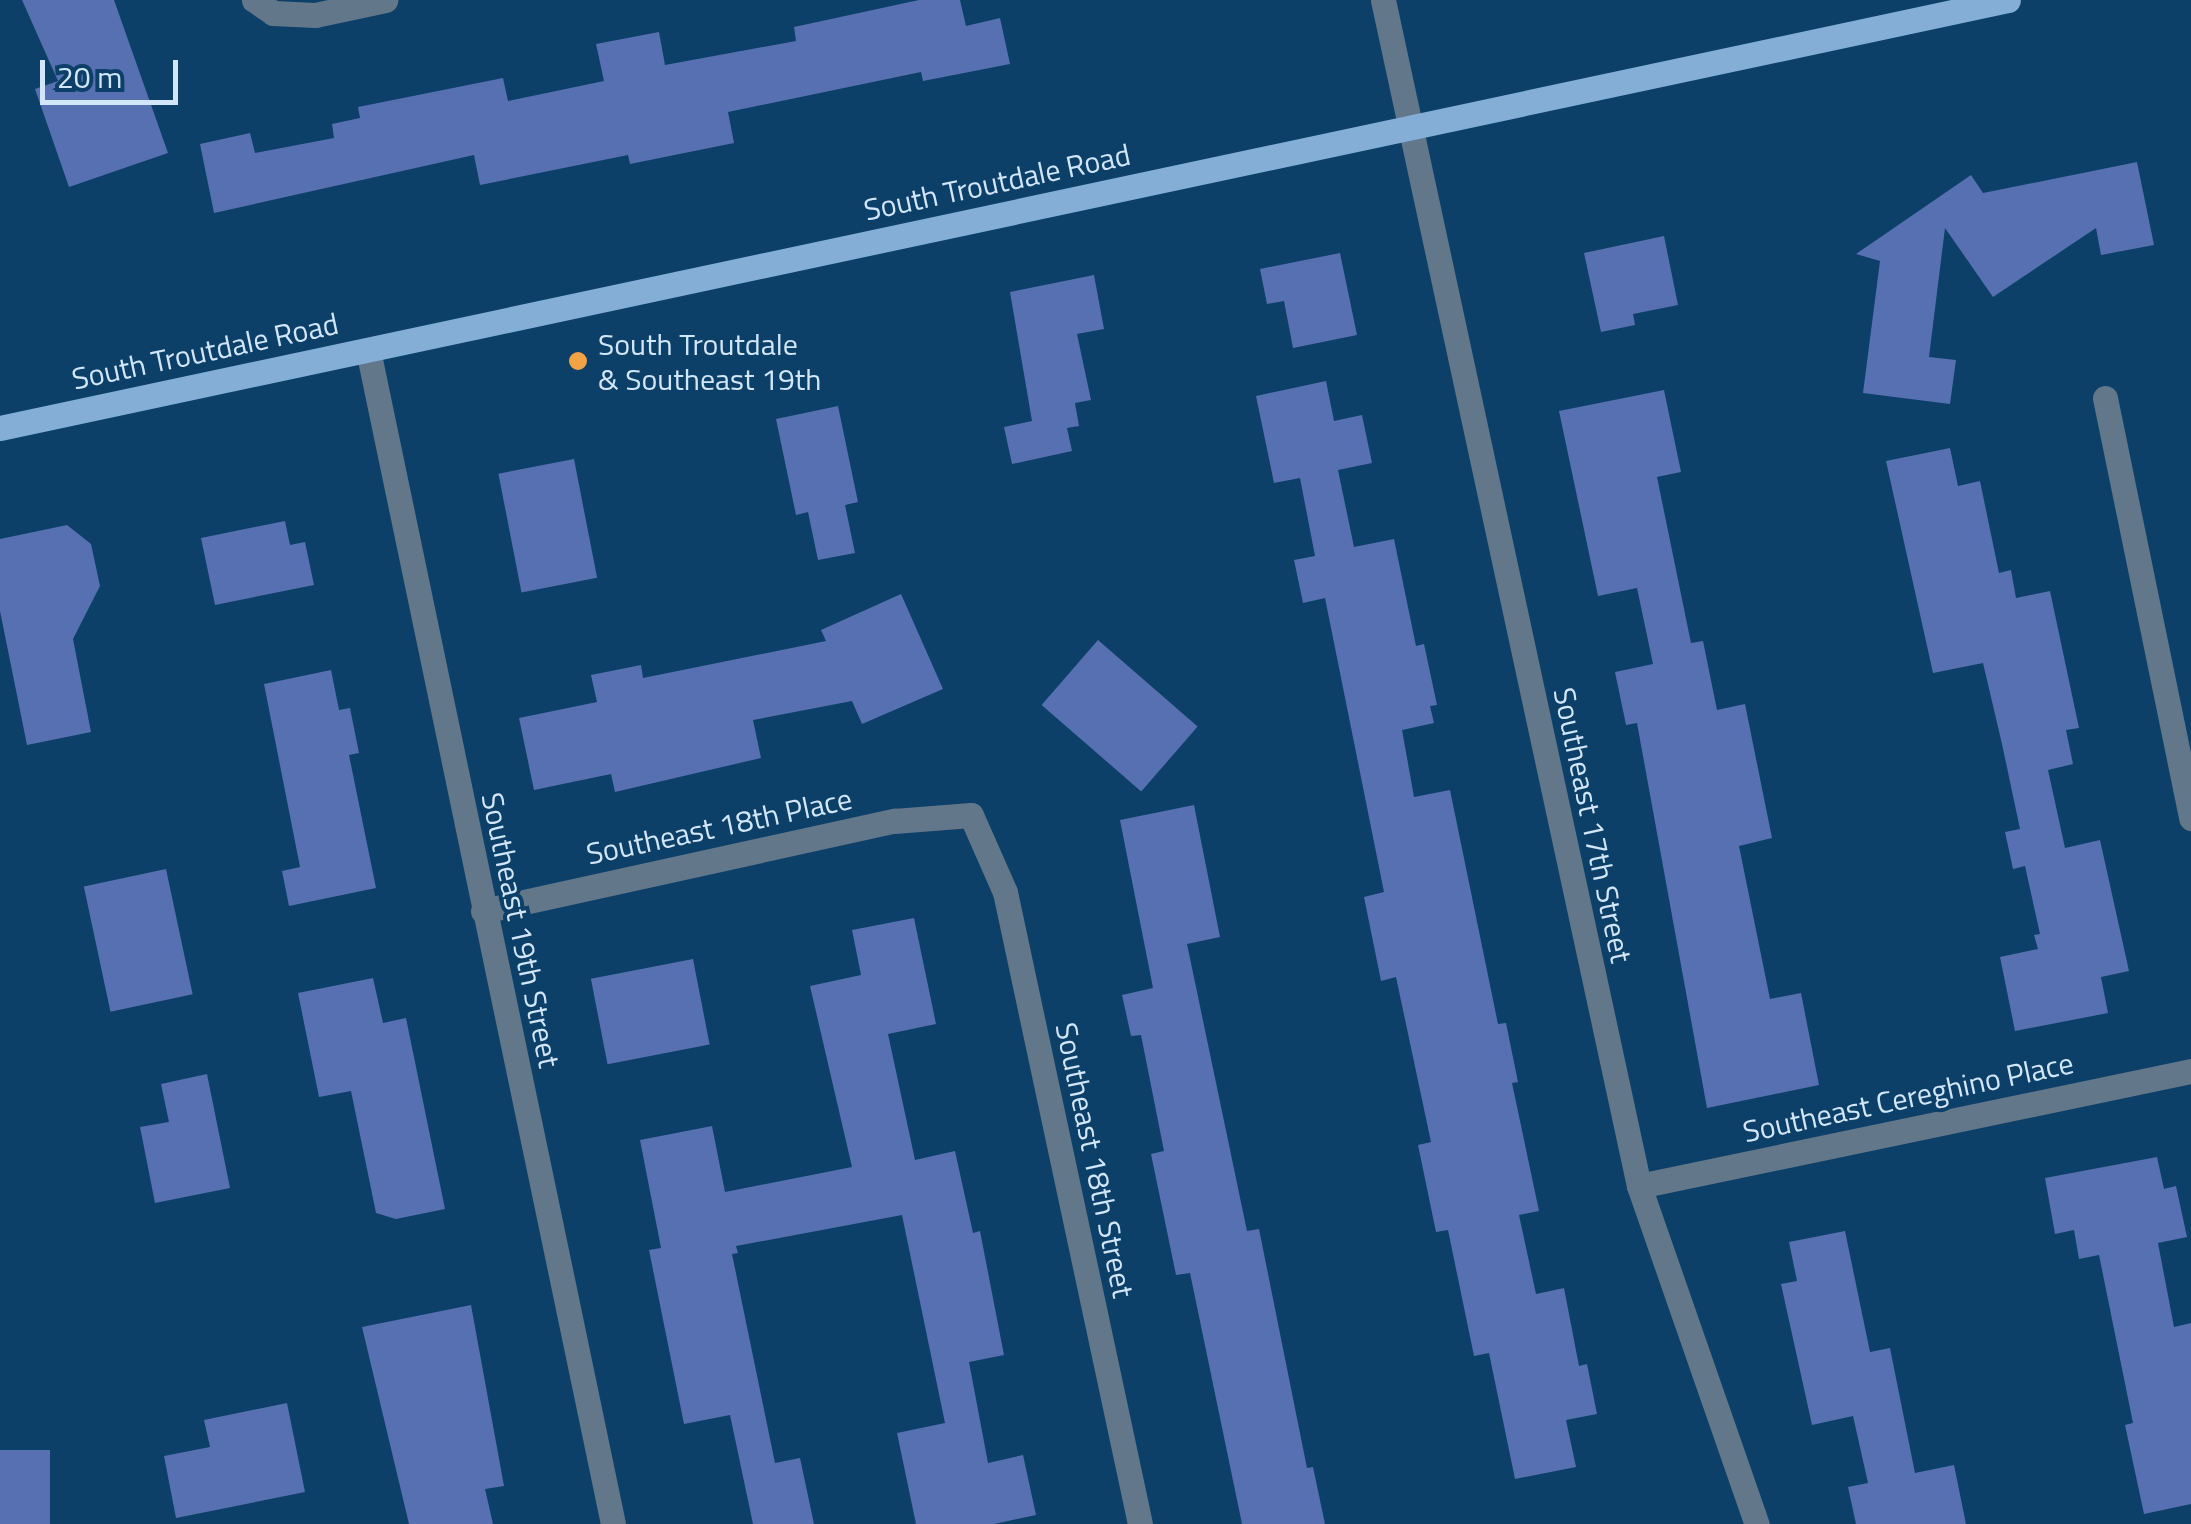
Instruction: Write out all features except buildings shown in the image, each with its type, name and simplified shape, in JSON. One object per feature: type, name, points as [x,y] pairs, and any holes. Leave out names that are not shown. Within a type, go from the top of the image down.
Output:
[{"type":"main road","name":"South Troutdale Road","points":[[0,428],[2008,0]]},
{"type":"street","points":[[254,0],[273,13],[315,15],[385,0]]},
{"type":"street","name":"Southeast 17th Street","points":[[1382,0],[1639,1186],[1757,1524]]},
{"type":"street","name":"Southeast 19th Street","points":[[368,350],[613,1524]]},
{"type":"street","points":[[2105,398],[2191,818]]},
{"type":"street","name":"Southeast 18th Place","points":[[483,911],[894,821],[971,815]]},
{"type":"street","name":"Southeast 18th Street","points":[[971,815],[1005,892],[1140,1524]]},
{"type":"street","name":"Southeast Cereghino Place","points":[[1639,1186],[2191,1071]]},
{"type":"place","name":"South Troutdale & Southeast 19th","points":[[578,361]]}]
